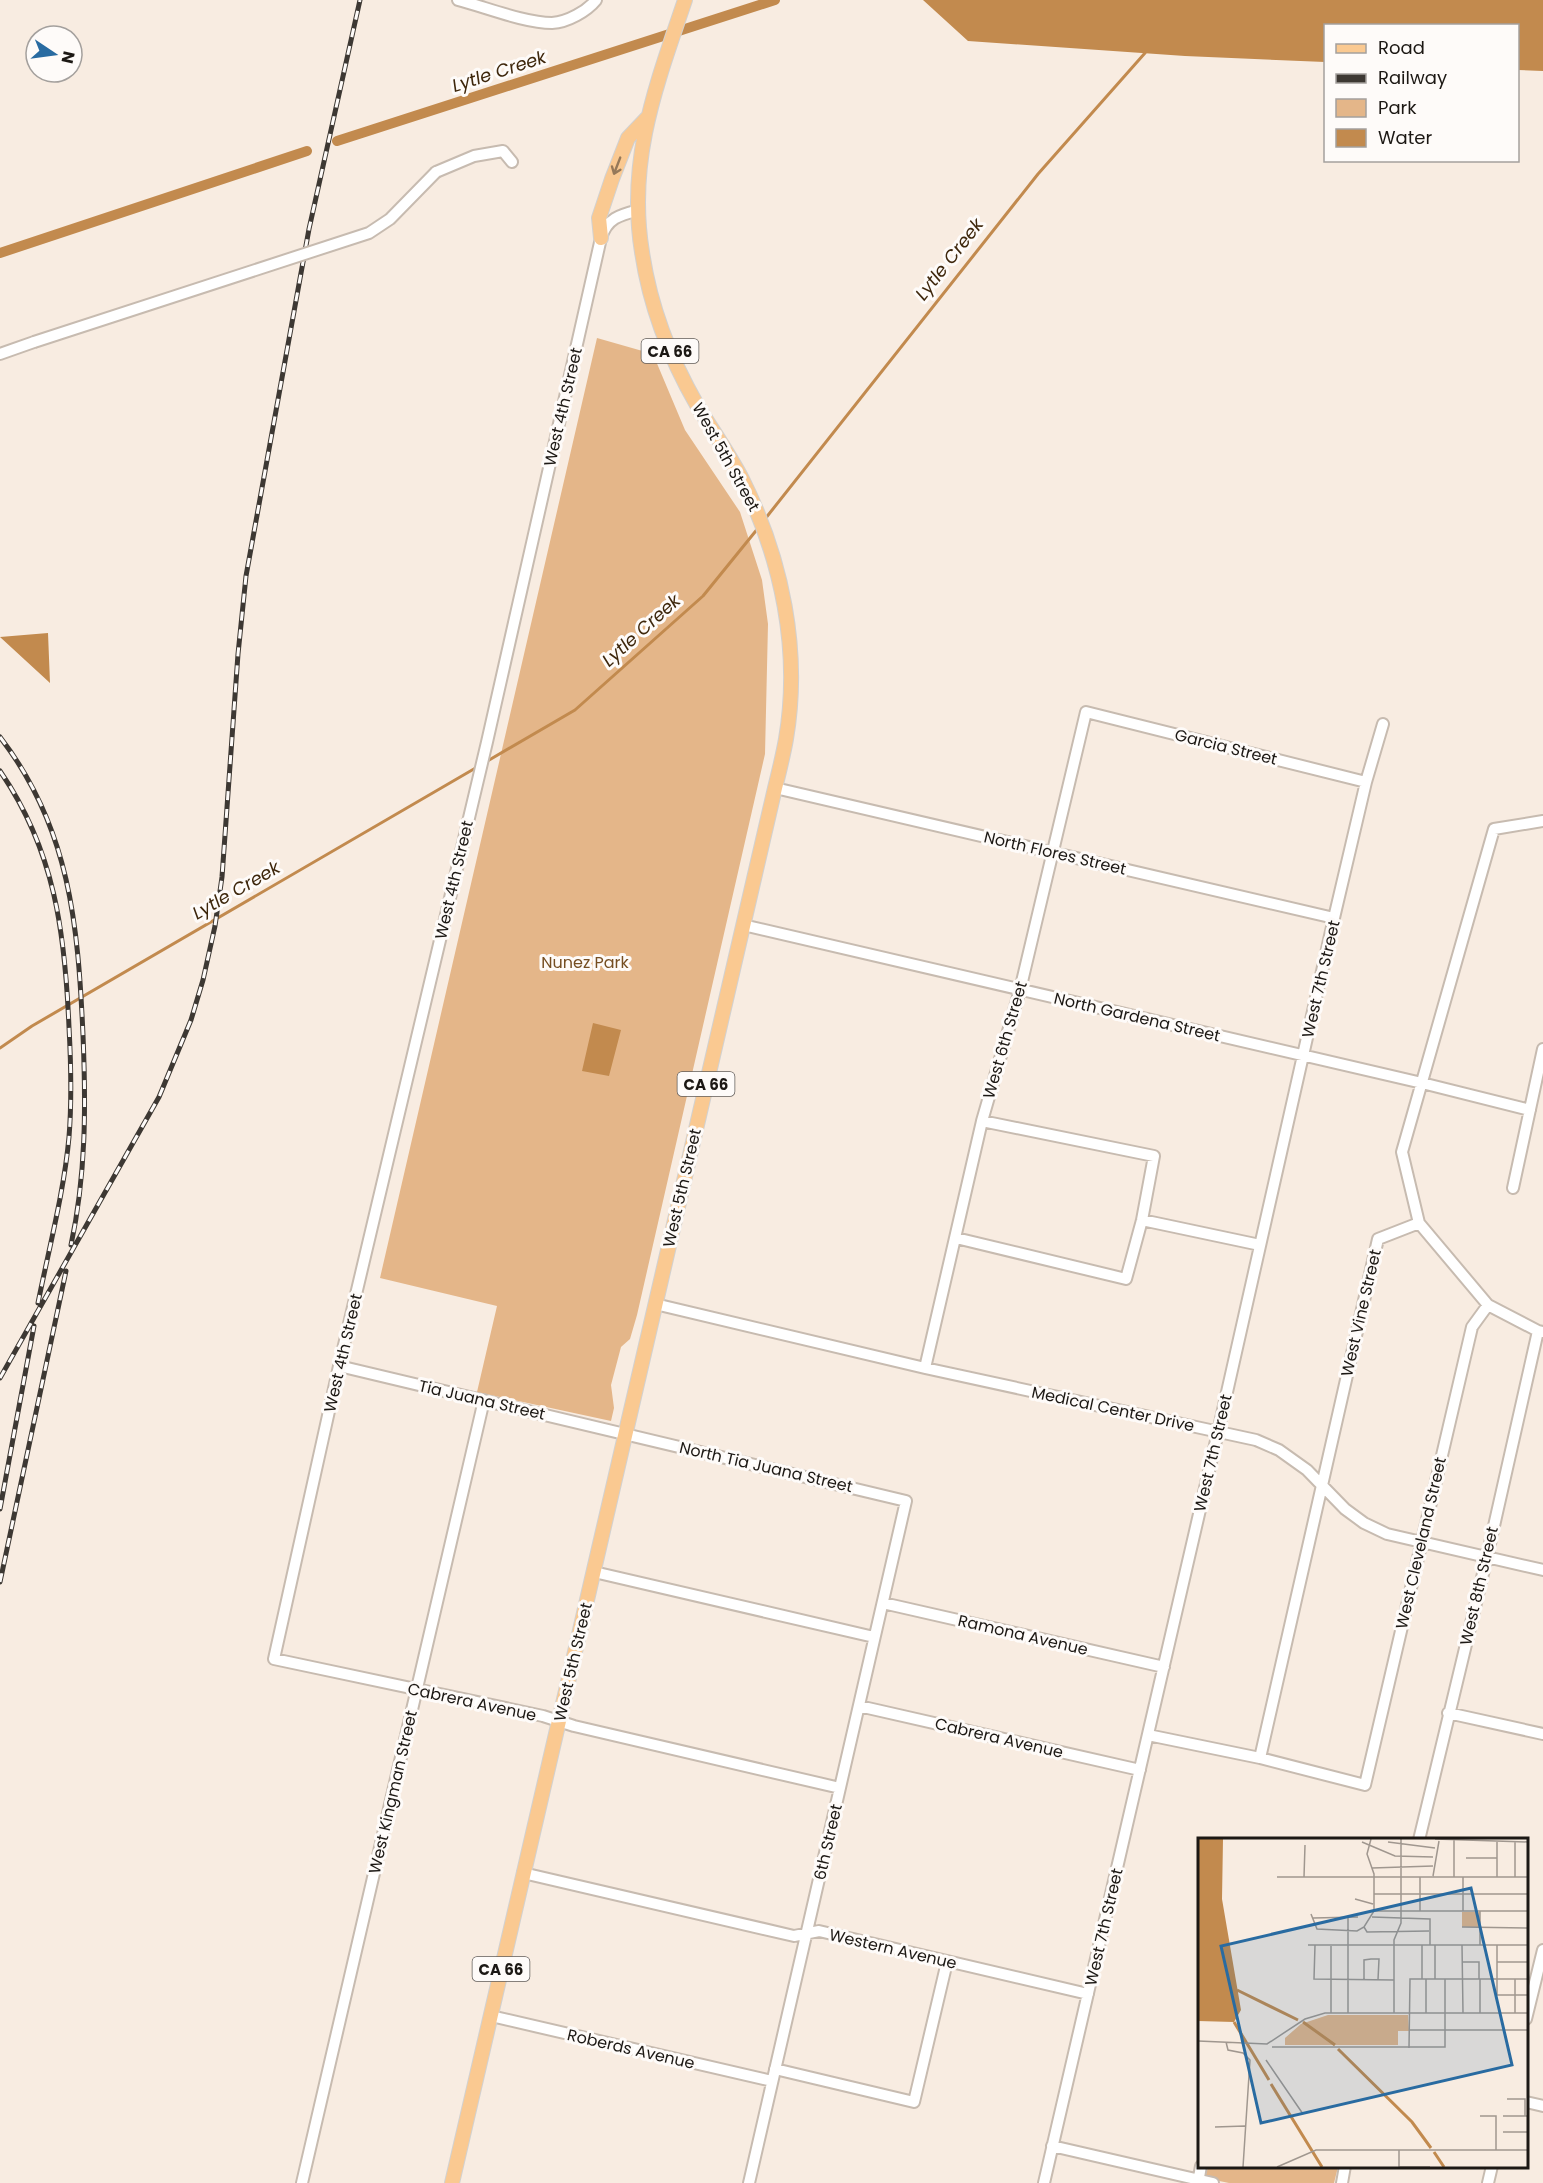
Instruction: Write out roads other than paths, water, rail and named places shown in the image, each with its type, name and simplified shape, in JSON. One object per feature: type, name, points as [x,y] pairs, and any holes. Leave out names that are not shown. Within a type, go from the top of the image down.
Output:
[{"type":"main road","name":"CA 66","points":[[639,210],[640,164],[647,118],[685,0]]},
{"type":"main road","points":[[601,238],[599,218],[628,138],[647,118]]},
{"type":"main road","name":"West 5th Street","points":[[452,2183],[786,738],[790,667],[789,635],[774,560],[759,517],[741,477],[696,403],[659,325],[641,250],[639,210]]},
{"type":"street","points":[[458,0],[540,22],[555,23],[588,10],[596,0]]},
{"type":"street","points":[[0,354],[369,233],[390,219],[436,172],[474,156],[503,151],[512,162]]},
{"type":"street","points":[[601,238],[607,224],[613,218],[639,210]]},
{"type":"street","name":"West 4th Street","points":[[304,1522],[487,742],[601,238]]},
{"type":"street","name":"Garcia Street","points":[[1086,712],[1366,782]]},
{"type":"street","name":"West 6th Street","points":[[926,1368],[982,1121],[1020,990],[1086,712]]},
{"type":"street","name":"West 7th Street","points":[[1044,2183],[1334,918],[1366,782],[1383,724]]},
{"type":"street","name":"North Flores Street","points":[[775,788],[1334,918]]},
{"type":"street","points":[[1540,1332],[1488,1305],[1419,1223],[1402,1152],[1494,829],[1543,821]]},
{"type":"street","name":"North Gardena Street","points":[[743,925],[1304,1055],[1530,1110]]},
{"type":"street","points":[[1513,1188],[1543,1049]]},
{"type":"street","points":[[956,1238],[1126,1279],[1142,1220],[1154,1156],[982,1121]]},
{"type":"street","points":[[1142,1220],[1260,1245]]},
{"type":"street","name":"West Vine Street","points":[[1260,1758],[1378,1239],[1419,1223]]},
{"type":"street","name":"Medical Center Drive","points":[[655,1304],[926,1368],[1256,1440],[1279,1450],[1307,1470],[1345,1509],[1387,1534],[1543,1570]]},
{"type":"street","name":"West Cleveland Street","points":[[1260,1758],[1365,1785],[1472,1327],[1488,1305]]},
{"type":"street","name":"West 8th Street","points":[[1419,1838],[1540,1332]]},
{"type":"street","name":"Tia Juana Street","points":[[339,1366],[626,1434]]},
{"type":"street","name":"West Kingman Street","points":[[302,2183],[484,1400]]},
{"type":"street","name":"North Tia Juana Street","points":[[626,1434],[906,1501]]},
{"type":"street","name":"6th Street","points":[[749,2183],[906,1501]]},
{"type":"street","name":"Cabrera Avenue","points":[[304,1522],[274,1659],[543,1716],[558,1722],[840,1788]]},
{"type":"street","points":[[594,1572],[874,1637]]},
{"type":"street","name":"Ramona Avenue","points":[[883,1603],[1164,1667]]},
{"type":"street","name":"Cabrera Avenue","points":[[859,1706],[1140,1770]]},
{"type":"street","points":[[1448,1713],[1543,1734]]},
{"type":"street","points":[[1148,1735],[1260,1758]]},
{"type":"street","name":"Western Avenue","points":[[524,1873],[794,1936],[819,1931],[1088,1994]]},
{"type":"street","points":[[1528,2015],[1543,1950]]},
{"type":"street","points":[[775,2069],[914,2102],[947,1962]]},
{"type":"street","name":"Roberds Avenue","points":[[491,2016],[772,2081]]},
{"type":"street","points":[[1528,2102],[1543,2106]]},
{"type":"street","points":[[1052,2146],[1213,2183]]},
{"type":"street","points":[[1341,2183],[1345,2168]]},
{"type":"street","points":[[1488,2183],[1492,2168]]},
{"type":"water","points":[[923,0],[1543,0],[1543,71],[1519,70],[1519,24],[1324,24],[1324,62],[1185,56],[968,41]]},
{"type":"water","points":[[48,633],[50,683],[0,637]]},
{"type":"water","points":[[593,1023],[621,1030],[609,1076],[582,1071]]},
{"type":"waterway","name":"Lytle Creek","points":[[337,141],[775,0]]},
{"type":"waterway","name":"Lytle Creek","points":[[765,519],[1038,174],[1145,53]]},
{"type":"waterway","name":"Lytle Creek","points":[[0,253],[307,151]]},
{"type":"waterway","name":"Lytle Creek","points":[[484,763],[575,710],[703,596],[759,527]]},
{"type":"waterway","name":"Lytle Creek","points":[[0,1048],[32,1026],[479,766]]},
{"type":"railway","points":[[0,1378],[159,1097],[191,1020],[203,980],[215,926],[222,877],[246,576],[309,229],[360,0]]},
{"type":"railway","points":[[0,737],[23,771],[42,806],[56,842],[73,916],[81,994],[84,1115],[80,1193],[71,1245]]},
{"type":"railway","points":[[0,771],[19,801],[45,862],[60,926],[67,992],[71,1082],[69,1137],[60,1199],[38,1303]]},
{"type":"railway","points":[[0,1582],[66,1271]]},
{"type":"railway","points":[[0,1509],[34,1326]]},
{"type":"park label","name":"Nunez Park","points":[[585,962]]}]
